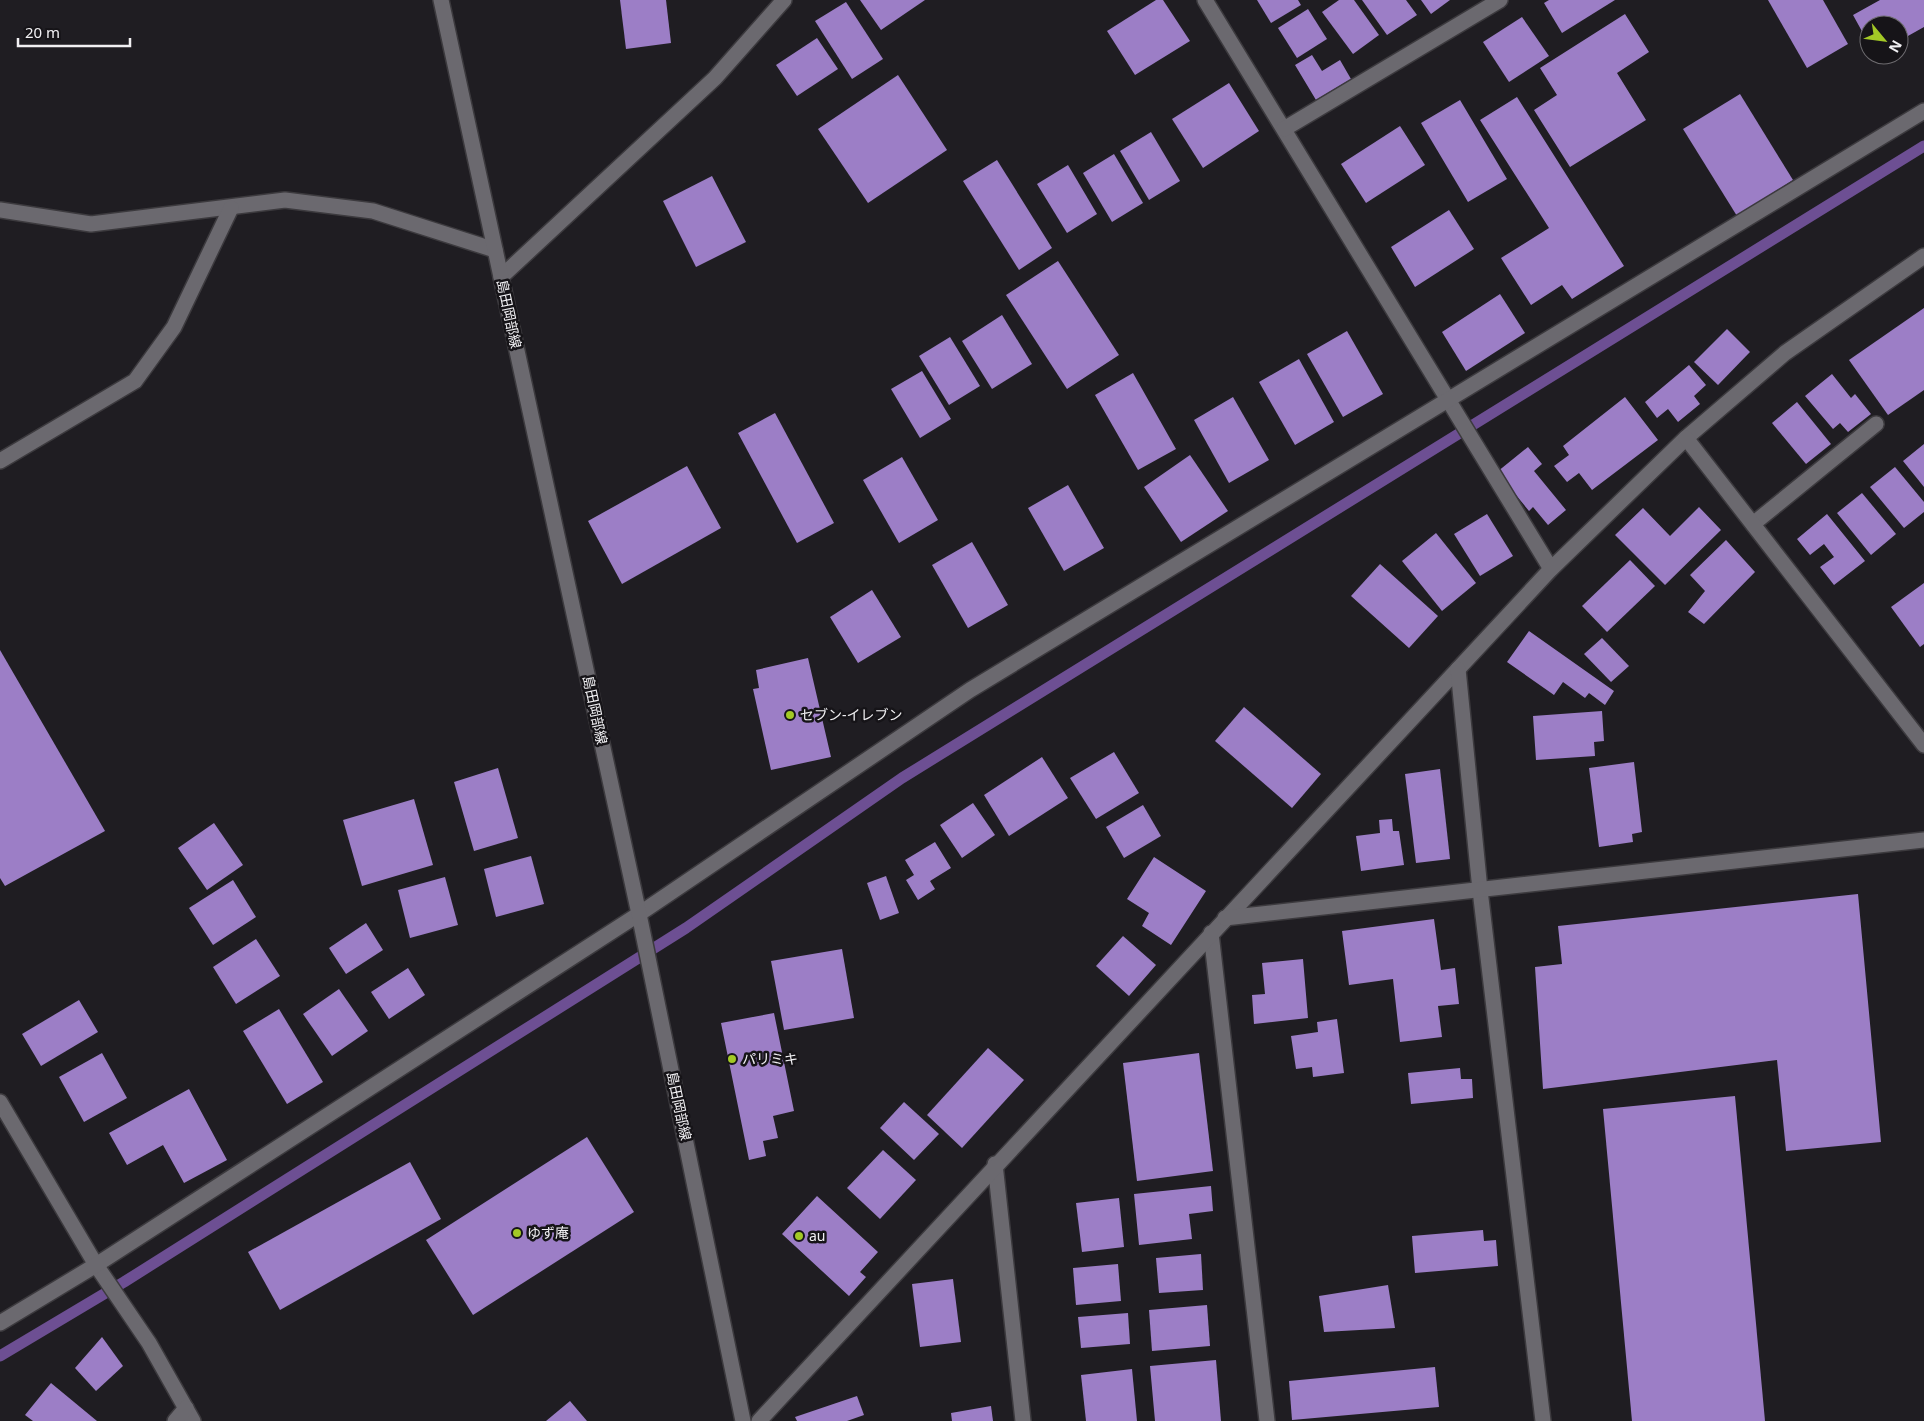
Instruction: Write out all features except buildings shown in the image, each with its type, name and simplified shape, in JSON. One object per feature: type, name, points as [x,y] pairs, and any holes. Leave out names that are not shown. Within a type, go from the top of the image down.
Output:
[{"type":"street","name":"島田岡部線","points":[[441,0],[639,914],[744,1421]]},
{"type":"street","points":[[501,277],[715,78],[784,0]]},
{"type":"street","points":[[1205,0],[1449,400],[1478,452],[1551,569]]},
{"type":"street","points":[[1284,129],[1500,0]]},
{"type":"street","points":[[0,1323],[96,1265],[639,914],[970,690],[1924,111]]},
{"type":"street","points":[[0,210],[91,224],[285,200],[373,210],[495,250]]},
{"type":"street","points":[[0,461],[135,381],[174,327],[232,208]]},
{"type":"street","points":[[758,1421],[995,1164],[1551,569],[1686,438],[1785,353],[1924,256]]},
{"type":"street","points":[[1753,524],[1876,424]]},
{"type":"street","points":[[1686,438],[1924,745]]},
{"type":"street","points":[[1458,669],[1480,890],[1543,1421]]},
{"type":"street","points":[[1225,918],[1924,840]]},
{"type":"street","points":[[1211,933],[1267,1421]]},
{"type":"street","points":[[0,1102],[96,1265],[149,1343],[190,1415],[175,1421]]},
{"type":"street","points":[[995,1164],[1023,1421]]},
{"type":"waterway","points":[[0,1356],[124,1282],[686,928],[902,778],[1924,146]]},
{"type":"place","name":"セブン-イレブン","points":[[790,715]]},
{"type":"place","name":"パリミキ","points":[[732,1059]]},
{"type":"place","name":"ゆず庵","points":[[517,1233]]},
{"type":"place","name":"au","points":[[799,1236]]}]
